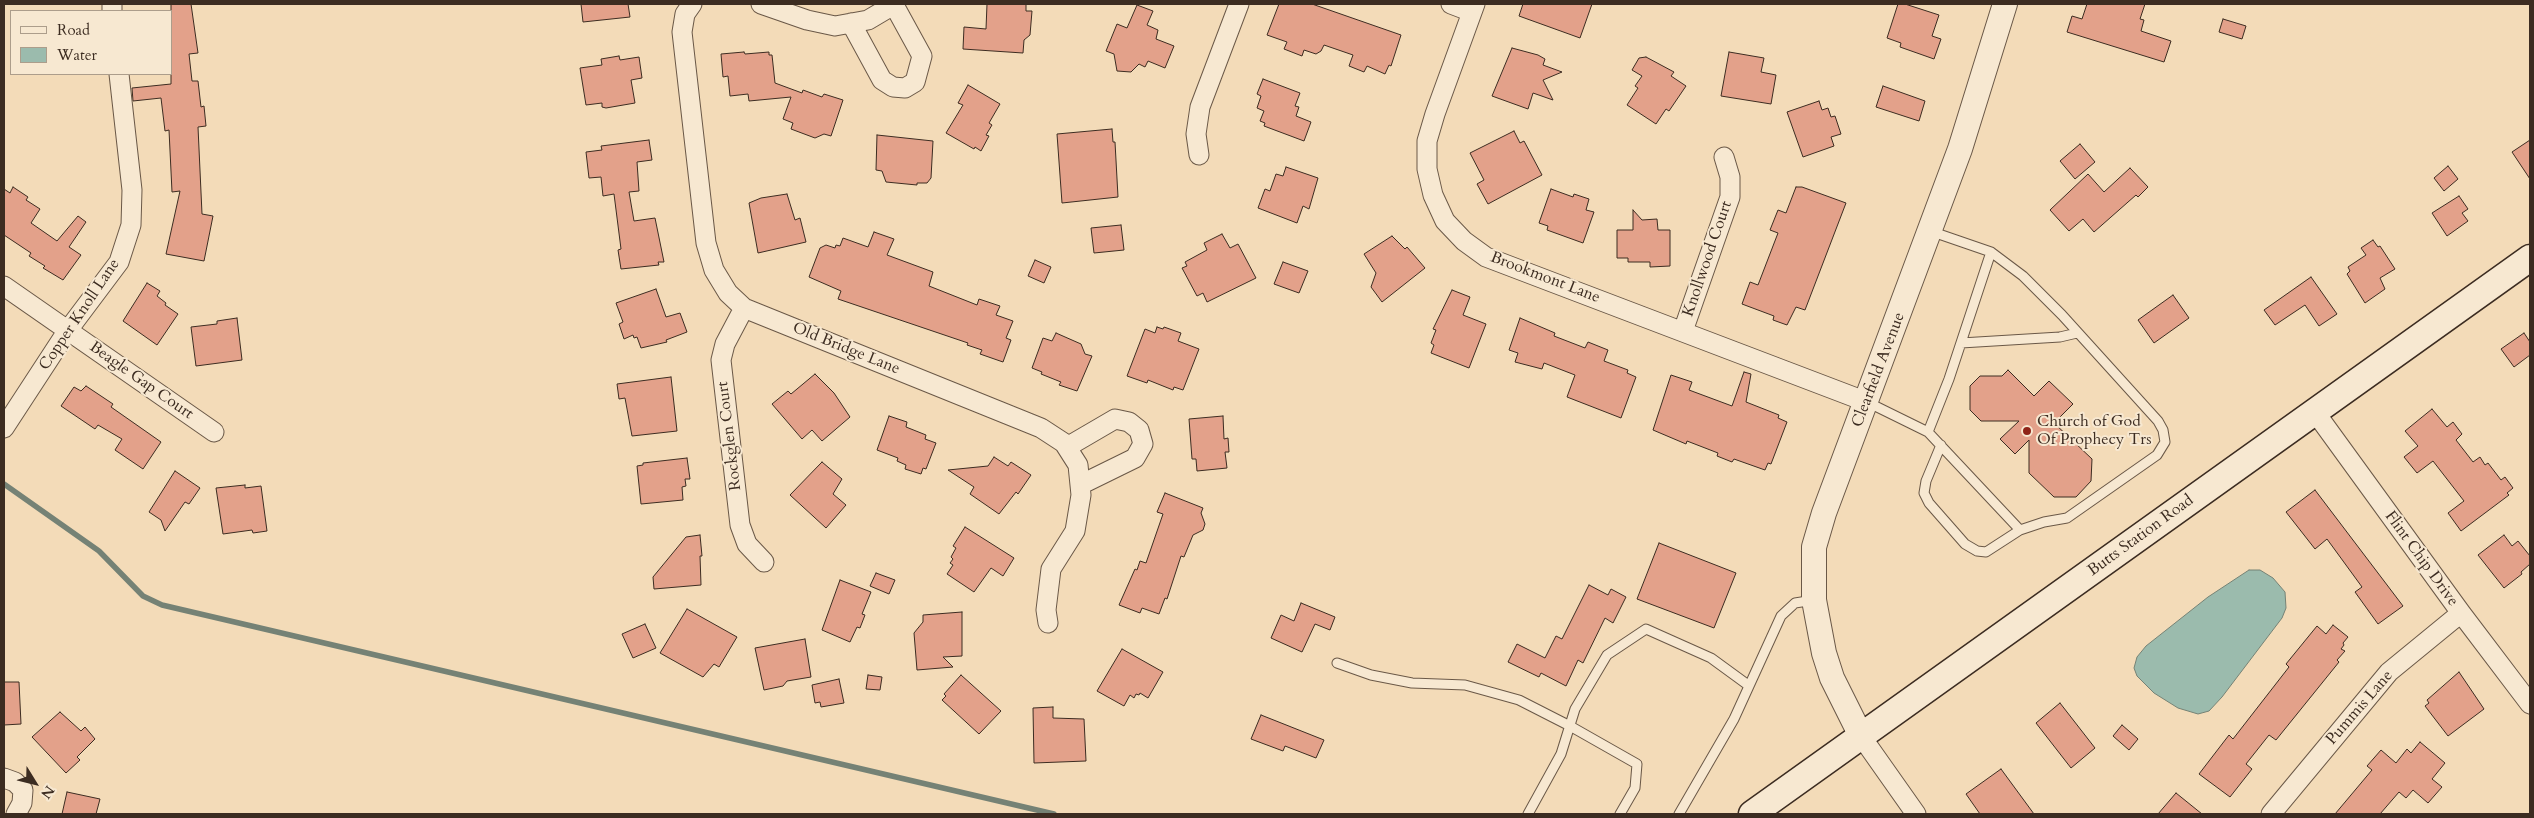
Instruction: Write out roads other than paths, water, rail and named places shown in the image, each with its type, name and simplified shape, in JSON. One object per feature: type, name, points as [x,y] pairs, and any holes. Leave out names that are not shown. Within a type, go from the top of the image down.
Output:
[{"type":"main road","name":"Butts Station Road","points":[[1752,814],[2530,258]]},
{"type":"street","name":"Old Bridge Lane","points":[[692,4],[685,14],[682,32],[706,243],[714,270],[728,294],[744,308],[1041,428],[1064,443],[1078,465],[1081,495],[1075,531],[1051,569],[1046,610],[1048,623]]},
{"type":"street","points":[[761,4],[807,20],[835,26],[850,23],[868,20],[895,4],[922,56],[915,82],[906,88],[893,87],[882,80],[850,23]]},
{"type":"street","points":[[1199,154],[1196,134],[1200,107],[1240,4]]},
{"type":"street","points":[[1450,4],[1474,8]]},
{"type":"street","name":"Clearfield Avenue","points":[[1861,736],[1832,678],[1824,653],[1814,600],[1814,547],[1824,513],[1960,150],[2005,4]]},
{"type":"street","name":"Brookmont Lane","points":[[1474,8],[1435,114],[1428,141],[1427,169],[1431,186],[1446,220],[1464,241],[1486,257],[1867,402]]},
{"type":"street","name":"Copper Knoll Lane","points":[[4,428],[68,330],[119,262],[131,226],[132,190],[119,75]]},
{"type":"street","name":"Knollwood Court","points":[[1683,331],[1730,197],[1730,177],[1724,157]]},
{"type":"street","name":"Beagle Gap Court","points":[[4,286],[214,432]]},
{"type":"street","name":"Rockglen Court","points":[[744,308],[725,344],[721,360],[740,525],[747,544],[764,562]]},
{"type":"street","name":"Flint Chip Drive","points":[[2315,412],[2461,613],[2530,704]]},
{"type":"street","points":[[1067,448],[1115,419],[1129,422],[1138,430],[1141,437],[1143,444],[1135,458],[1080,485]]},
{"type":"street","name":"Pummis Lane","points":[[2271,814],[2384,678],[2461,613]]},
{"type":"street","points":[[1861,736],[1916,814]]},
{"type":"street","points":[[4,778],[15,782],[23,790],[22,803],[16,814]]},
{"type":"lane","points":[[1930,231],[1991,252],[2037,289],[2158,421],[2163,430],[2165,442],[2157,454],[2150,460],[2067,518],[2044,522],[2020,530],[1986,552],[1977,551],[1965,544],[1929,503],[1924,492],[1926,482],[1941,445]]},
{"type":"lane","points":[[1928,432],[1961,343],[1991,252]]},
{"type":"lane","points":[[1961,343],[2060,337],[2077,333]]},
{"type":"lane","points":[[1867,402],[1928,432],[2020,530]]},
{"type":"lane","points":[[1679,814],[1721,744],[1785,610],[1795,603],[1814,600]]},
{"type":"lane","points":[[1528,814],[1561,754],[1575,709],[1607,656],[1646,629],[1711,658],[1748,685]]},
{"type":"lane","points":[[1337,663],[1370,675],[1412,683],[1465,685],[1519,700],[1570,726],[1637,764],[1635,788],[1620,814]]},
{"type":"water","points":[[2249,570],[2260,570],[2273,578],[2285,592],[2286,608],[2282,618],[2222,697],[2209,711],[2198,714],[2178,708],[2154,693],[2137,676],[2134,668],[2137,657],[2146,646],[2208,597]]},
{"type":"waterway","points":[[4,484],[99,551],[143,596],[162,605],[1054,814]]},
{"type":"place","name":"Church of God Of Prophecy Trs","points":[[2027,431]]}]
